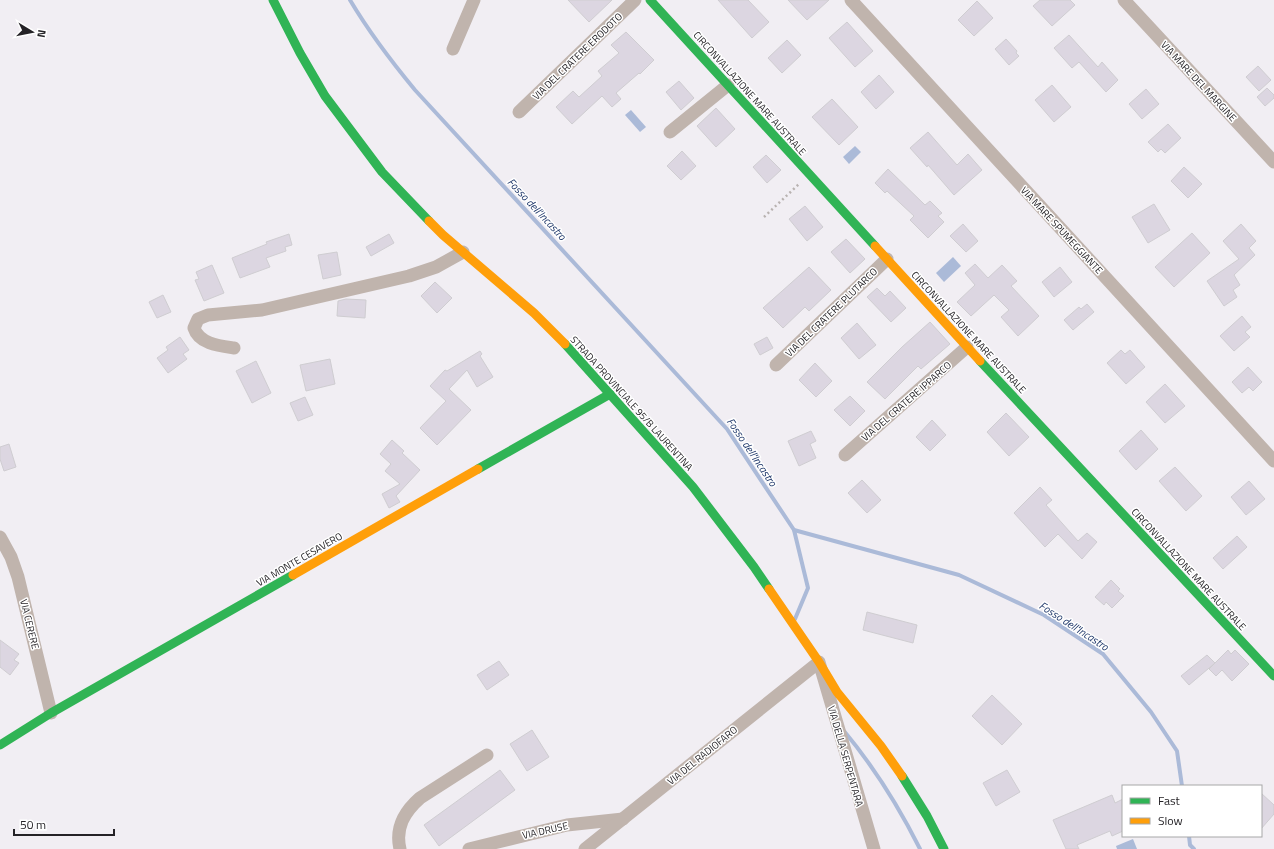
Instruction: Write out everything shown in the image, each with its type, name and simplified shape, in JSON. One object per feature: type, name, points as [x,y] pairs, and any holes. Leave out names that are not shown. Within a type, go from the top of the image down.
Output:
[{"type":"street","name":"STRADA PROVINCIALE 95/B LAURENTINA","points":[[273,0],[300,53],[325,96],[371,159],[396,188],[463,252],[534,313],[575,354],[693,487],[754,567],[838,692],[881,746],[904,779],[927,816],[944,849]]},
{"type":"street","points":[[453,49],[474,0]]},
{"type":"street","name":"VIA DEL CRATERE ERODOTO","points":[[519,112],[635,0]]},
{"type":"street","name":"CIRCONVALLAZIONE MARE AUSTRALE","points":[[650,0],[967,346],[1274,676]]},
{"type":"street","name":"VIA MARE SPUMEGGIANTE","points":[[851,0],[1274,461]]},
{"type":"street","name":"VIA MARE DEL MARGINE","points":[[1124,0],[1274,162]]},
{"type":"street","points":[[670,132],[728,85]]},
{"type":"street","points":[[234,348],[214,345],[197,334],[194,328],[198,319],[204,316],[270,308],[409,276],[436,267],[463,252]]},
{"type":"street","name":"VIA DEL CRATERE PLUTARCO","points":[[776,365],[887,258]]},
{"type":"street","name":"VIA DEL CRATERE IPPARCO","points":[[844,454],[967,346]]},
{"type":"street","name":"VIA MONTE CESAVERO","points":[[0,745],[51,713],[610,394]]},
{"type":"street","name":"VIA CERERE","points":[[0,537],[11,557],[18,577],[51,713]]},
{"type":"street","name":"VIA DEL RADIOFARO","points":[[585,849],[819,662]]},
{"type":"street","name":"VIA DELLA SERPENTARA","points":[[819,662],[874,849]]},
{"type":"street","points":[[400,849],[398,838],[399,828],[411,806],[420,798],[487,755]]},
{"type":"street","name":"VIA DRUSE","points":[[469,849],[567,825],[623,819]]},
{"type":"path","points":[[764,217],[809,174]]},
{"type":"water","points":[[631,110],[646,127],[640,132],[625,115]]},
{"type":"water","points":[[855,146],[861,152],[849,164],[843,157]]},
{"type":"water","points":[[953,257],[961,266],[944,282],[936,273]]},
{"type":"water","points":[[1133,839],[1137,849],[1117,849],[1116,846]]},
{"type":"building","points":[[568,0],[612,0],[589,22]]},
{"type":"building","points":[[718,0],[748,0],[769,22],[752,38]]},
{"type":"building","points":[[788,0],[829,0],[807,20]]},
{"type":"building","points":[[1040,0],[1070,0],[1075,5],[1052,26],[1033,6]]},
{"type":"building","points":[[977,1],[993,18],[974,36],[958,20]]},
{"type":"building","points":[[847,22],[873,51],[855,67],[829,38]]},
{"type":"building","points":[[626,32],[654,60],[640,74],[639,73],[616,93],[621,99],[612,107],[602,96],[572,124],[556,107],[573,91],[579,97],[602,76],[598,71],[619,53],[611,45]]},
{"type":"building","points":[[1069,35],[1098,67],[1102,62],[1118,80],[1106,92],[1079,62],[1072,68],[1054,48]]},
{"type":"building","points":[[1006,39],[1017,51],[1016,53],[1019,56],[1009,65],[995,49]]},
{"type":"building","points":[[787,40],[801,55],[782,73],[768,58]]},
{"type":"building","points":[[1258,66],[1271,80],[1259,91],[1246,77]]},
{"type":"building","points":[[879,75],[894,92],[876,109],[861,92]]},
{"type":"building","points":[[679,81],[694,98],[681,110],[666,92]]},
{"type":"building","points":[[1052,85],[1071,107],[1054,122],[1035,100]]},
{"type":"building","points":[[1267,88],[1274,95],[1274,98],[1265,106],[1257,97]]},
{"type":"building","points":[[1146,89],[1159,104],[1142,119],[1129,104]]},
{"type":"building","points":[[832,99],[858,127],[839,145],[812,117]]},
{"type":"building","points":[[716,108],[735,129],[716,147],[697,126]]},
{"type":"building","points":[[1168,124],[1181,138],[1165,153],[1161,149],[1158,152],[1148,142]]},
{"type":"building","points":[[928,132],[957,165],[968,154],[982,170],[954,195],[928,165],[927,167],[910,148]]},
{"type":"building","points":[[682,151],[696,166],[681,180],[667,166]]},
{"type":"building","points":[[766,155],[781,170],[767,183],[753,167]]},
{"type":"building","points":[[1184,167],[1202,184],[1188,198],[1171,181]]},
{"type":"building","points":[[888,169],[925,205],[930,201],[942,213],[938,216],[944,222],[928,238],[910,220],[914,216],[887,191],[885,193],[875,183]]},
{"type":"building","points":[[1154,204],[1170,230],[1148,243],[1132,217]]},
{"type":"building","points":[[805,206],[823,227],[807,241],[789,219]]},
{"type":"building","points":[[963,224],[978,241],[966,252],[950,236]]},
{"type":"building","points":[[1241,224],[1256,241],[1249,248],[1255,255],[1234,275],[1240,285],[1233,290],[1237,297],[1224,306],[1207,281],[1239,259],[1223,241]]},
{"type":"building","points":[[1192,233],[1210,253],[1174,287],[1155,267]]},
{"type":"building","points":[[289,234],[292,245],[285,247],[286,251],[266,258],[270,267],[240,278],[232,258],[267,244],[266,242]]},
{"type":"building","points":[[389,234],[394,243],[371,256],[366,247]]},
{"type":"building","points":[[846,239],[865,259],[850,273],[831,252]]},
{"type":"building","points":[[337,252],[341,275],[323,279],[318,255]]},
{"type":"building","points":[[975,264],[988,278],[1002,265],[1017,281],[1011,286],[1039,316],[1018,336],[1001,317],[1009,310],[994,295],[971,316],[957,302],[975,285],[965,273]]},
{"type":"building","points":[[212,265],[224,293],[204,301],[195,280],[199,279],[196,272]]},
{"type":"building","points":[[809,267],[831,290],[809,311],[805,307],[783,328],[763,308]]},
{"type":"building","points":[[1060,267],[1072,282],[1054,297],[1042,282]]},
{"type":"building","points":[[435,282],[452,298],[437,313],[421,296]]},
{"type":"building","points":[[877,288],[885,296],[890,291],[906,308],[891,322],[867,297]]},
{"type":"building","points":[[163,295],[171,312],[157,318],[149,302]]},
{"type":"building","points":[[346,299],[366,300],[365,318],[337,316],[338,301]]},
{"type":"building","points":[[1087,304],[1094,312],[1073,330],[1064,320],[1079,307],[1081,309]]},
{"type":"building","points":[[1242,316],[1251,327],[1245,332],[1250,337],[1234,351],[1220,336]]},
{"type":"building","points":[[930,322],[950,344],[921,369],[918,366],[885,399],[867,382],[902,347]]},
{"type":"building","points":[[857,323],[876,345],[859,359],[841,338]]},
{"type":"building","points":[[180,337],[189,350],[183,354],[187,359],[168,373],[157,358],[168,350],[166,347]]},
{"type":"building","points":[[767,337],[773,348],[760,355],[754,344]]},
{"type":"building","points":[[1121,350],[1125,354],[1130,350],[1145,367],[1126,384],[1107,363]]},
{"type":"building","points":[[480,351],[482,354],[480,356],[493,377],[477,387],[467,370],[449,389],[471,410],[437,445],[420,428],[446,401],[430,386],[445,370],[447,371]]},
{"type":"building","points":[[330,359],[335,384],[306,391],[300,365]]},
{"type":"building","points":[[256,361],[271,393],[252,403],[236,371]]},
{"type":"building","points":[[815,363],[832,381],[816,397],[799,380]]},
{"type":"building","points":[[1248,367],[1262,382],[1253,391],[1249,387],[1242,393],[1232,382]]},
{"type":"building","points":[[1165,384],[1185,406],[1165,423],[1146,402]]},
{"type":"building","points":[[850,396],[865,411],[850,426],[834,410]]},
{"type":"building","points":[[305,397],[313,415],[298,421],[290,403]]},
{"type":"building","points":[[1006,413],[1029,437],[1009,456],[987,432]]},
{"type":"building","points":[[932,420],[946,435],[930,451],[916,437]]},
{"type":"building","points":[[1141,430],[1158,449],[1136,470],[1119,451]]},
{"type":"building","points":[[811,431],[816,441],[810,444],[816,458],[799,466],[788,441]]},
{"type":"building","points":[[392,440],[404,451],[402,453],[420,470],[396,496],[400,502],[389,508],[382,494],[400,484],[385,471],[391,464],[380,454]]},
{"type":"building","points":[[9,444],[16,467],[4,471],[0,459],[0,447]]},
{"type":"building","points":[[1175,467],[1202,496],[1186,511],[1159,481]]},
{"type":"building","points":[[862,480],[881,500],[867,513],[848,493]]},
{"type":"building","points":[[1249,481],[1265,499],[1246,515],[1231,497]]},
{"type":"building","points":[[1040,487],[1052,500],[1046,505],[1078,541],[1087,533],[1097,542],[1082,559],[1058,534],[1045,547],[1014,513]]},
{"type":"building","points":[[1237,536],[1247,547],[1223,569],[1213,558]]},
{"type":"building","points":[[1111,580],[1120,589],[1118,591],[1124,596],[1112,608],[1106,602],[1104,605],[1095,597]]},
{"type":"building","points":[[867,612],[917,625],[913,643],[863,630]]},
{"type":"building","points":[[0,640],[19,654],[14,660],[19,663],[10,675],[0,667]]},
{"type":"building","points":[[1228,650],[1231,654],[1235,650],[1249,664],[1232,681],[1222,670],[1216,676],[1209,669]]},
{"type":"building","points":[[1207,655],[1215,663],[1189,685],[1181,676]]},
{"type":"building","points":[[499,661],[509,675],[487,690],[477,675]]},
{"type":"building","points":[[992,695],[1022,724],[1002,745],[972,716]]},
{"type":"building","points":[[532,730],[549,757],[527,771],[510,744]]},
{"type":"building","points":[[500,770],[515,790],[439,846],[424,825]]},
{"type":"building","points":[[1007,770],[1020,792],[996,806],[983,783]]},
{"type":"building","points":[[1262,794],[1274,805],[1274,814],[1262,828]]},
{"type":"building","points":[[1112,795],[1115,803],[1122,800],[1122,831],[1112,836],[1110,831],[1077,845],[1079,849],[1066,849],[1053,820]]},
{"type":"waterway","name":"Fosso dell'Incastro","points":[[350,0],[381,46],[415,90],[727,429],[794,530],[959,575],[1044,615],[1103,654],[1151,712],[1177,751],[1182,785]]},
{"type":"waterway","points":[[794,530],[808,588],[795,619]]},
{"type":"waterway","points":[[844,731],[866,759],[885,788],[920,849]]},
{"type":"waterway","name":"Fosso dell'Incastro","points":[[1189,837],[1190,845],[1194,849]]},
{"type":"traffic: fast","points":[[273,0],[300,53],[325,96],[382,172],[429,221]]},
{"type":"traffic: fast","points":[[650,0],[875,246]]},
{"type":"traffic: fast","points":[[565,344],[693,487],[769,589]]},
{"type":"traffic: fast","points":[[980,361],[1274,676]]},
{"type":"traffic: fast","points":[[478,469],[610,394]]},
{"type":"traffic: fast","points":[[0,745],[51,713],[293,575]]},
{"type":"traffic: fast","points":[[902,776],[927,816],[944,849]]},
{"type":"traffic: slow","points":[[429,221],[443,235],[534,313],[565,344]]},
{"type":"traffic: slow","points":[[875,246],[980,361]]},
{"type":"traffic: slow","points":[[293,575],[478,469]]},
{"type":"traffic: slow","points":[[769,589],[819,662],[837,692],[881,746],[902,776]]}]
